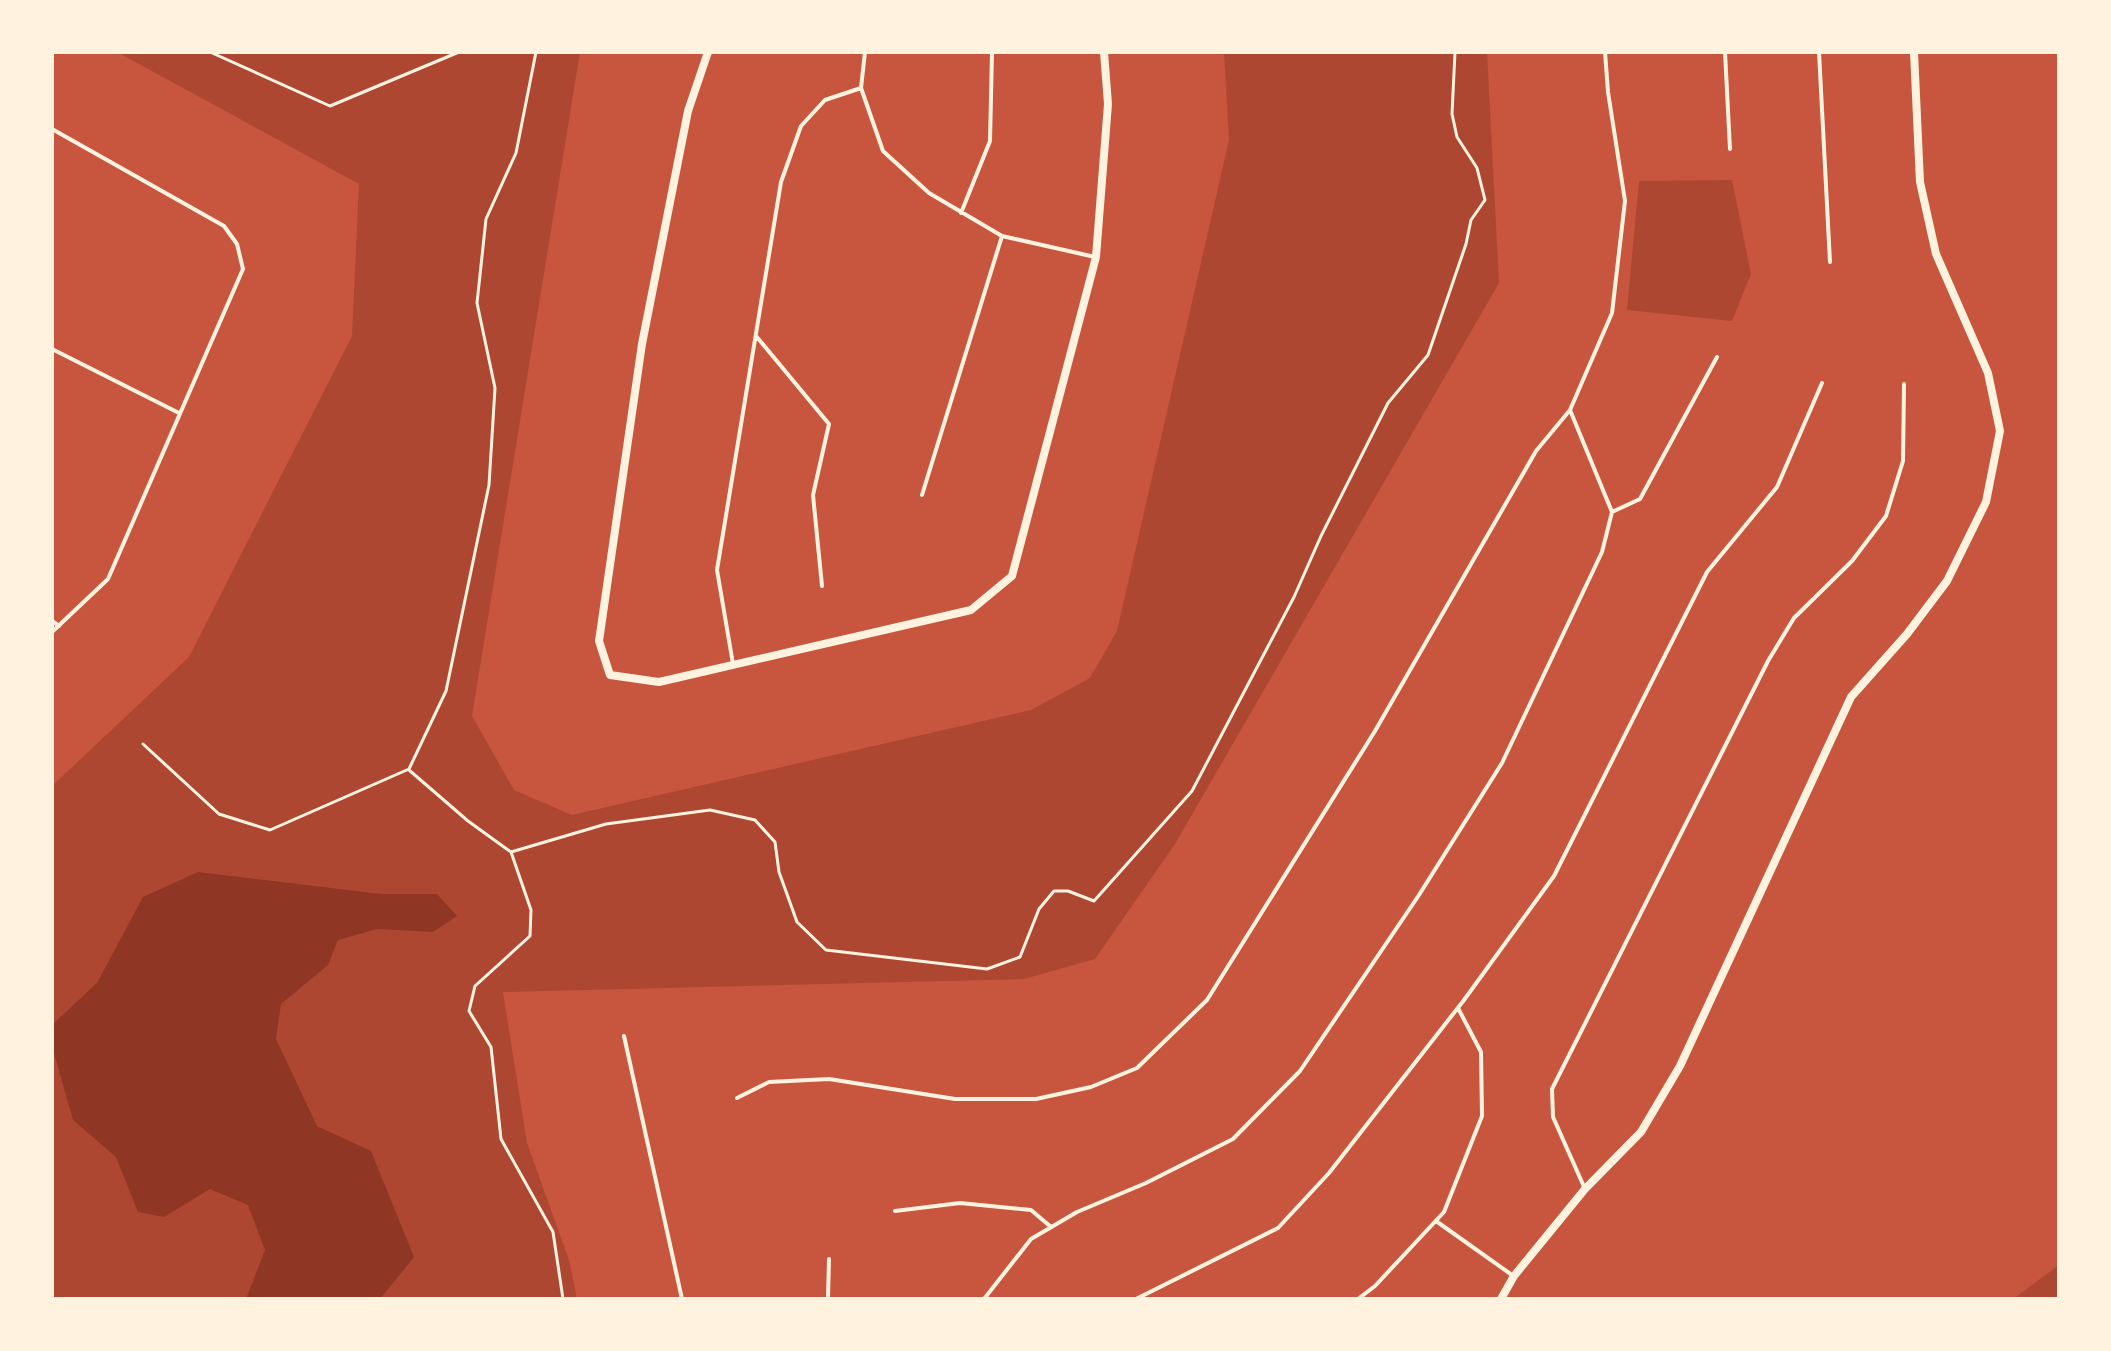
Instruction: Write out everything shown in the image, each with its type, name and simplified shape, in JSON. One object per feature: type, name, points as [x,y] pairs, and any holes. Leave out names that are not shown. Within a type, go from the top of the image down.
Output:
[{"type":"street","points":[[708,52],[688,111],[642,344],[599,641],[610,675],[659,682],[971,610],[1012,576],[1096,257],[1108,104],[1104,52]]},
{"type":"street","points":[[1501,1299],[1514,1276],[1585,1189],[1641,1132],[1680,1066],[1851,697],[1907,634],[1947,581],[1986,502],[2000,431],[1988,373],[1936,254],[1920,182],[1914,52]]},
{"type":"lane","points":[[865,52],[861,88],[883,151],[929,193],[1002,236],[1096,257]]},
{"type":"lane","points":[[961,213],[990,141],[992,52]]},
{"type":"lane","points":[[737,1098],[769,1082],[829,1079],[955,1099],[1036,1099],[1091,1087],[1137,1068],[1207,1000],[1375,731],[1536,451],[1570,410],[1612,313],[1625,201],[1605,52]]},
{"type":"lane","points":[[1725,52],[1730,149]]},
{"type":"lane","points":[[1819,52],[1830,262]]},
{"type":"lane","points":[[733,665],[717,570],[781,182],[801,126],[825,100],[861,88]]},
{"type":"lane","points":[[52,129],[224,226],[237,244],[243,269],[108,579],[52,632]]},
{"type":"lane","points":[[922,495],[1002,236]]},
{"type":"lane","points":[[756,336],[829,424],[813,495],[822,586]]},
{"type":"lane","points":[[52,349],[179,413]]},
{"type":"lane","points":[[1612,512],[1640,499],[1717,357]]},
{"type":"lane","points":[[1136,1299],[1278,1228],[1329,1173],[1458,1008],[1554,876],[1707,572],[1777,487],[1822,383]]},
{"type":"lane","points":[[1585,1189],[1553,1117],[1552,1089],[1768,661],[1794,618],[1852,561],[1886,516],[1903,461],[1904,384]]},
{"type":"lane","points":[[984,1299],[1031,1239],[1077,1212],[1146,1183],[1233,1139],[1300,1071],[1419,895],[1502,763],[1602,552],[1612,512],[1570,410]]},
{"type":"lane","points":[[52,621],[59,626]]},
{"type":"lane","points":[[1358,1299],[1375,1286],[1444,1212],[1482,1116],[1481,1052],[1458,1008]]},
{"type":"lane","points":[[624,1036],[682,1299]]},
{"type":"lane","points":[[895,1211],[975,1204],[1031,1210],[1051,1227]]},
{"type":"lane","points":[[1436,1221],[1514,1276]]},
{"type":"lane","points":[[828,1299],[829,1259]]},
{"type":"path","points":[[210,52],[330,106],[459,52]]},
{"type":"path","points":[[143,744],[219,814],[270,830],[409,769],[446,691],[489,485],[495,388],[477,303],[486,219],[516,153],[536,52]]},
{"type":"path","points":[[511,852],[606,824],[710,810],[755,820],[775,842],[779,872],[797,922],[826,950],[950,967],[987,969],[1020,957],[1039,909],[1054,891],[1068,891],[1094,901],[1192,791],[1294,597],[1388,403],[1428,355],[1466,244],[1471,220],[1485,200],[1477,168],[1457,137],[1452,114],[1455,52]]},
{"type":"path","points":[[409,769],[468,821],[511,852],[531,910],[530,936],[475,986],[469,1011],[491,1047],[501,1139],[553,1232],[563,1299]]},
{"type":"shaded area","points":[[117,52],[580,52],[472,716],[514,790],[572,815],[1031,710],[1090,678],[1117,631],[1229,140],[1224,52],[1487,52],[1499,283],[1175,844],[1095,959],[1024,979],[503,992],[527,1143],[569,1260],[577,1299],[52,1299],[52,786],[189,657],[352,336],[359,184]]},
{"type":"shaded area","points":[[1732,180],[1751,274],[1732,321],[1627,310],[1639,181]]},
{"type":"shaded area","points":[[198,872],[381,894],[437,894],[457,916],[433,932],[377,929],[338,940],[328,965],[281,1004],[276,1039],[317,1126],[371,1151],[414,1257],[380,1299],[246,1299],[265,1250],[248,1205],[210,1189],[164,1217],[138,1212],[116,1157],[73,1120],[52,1046],[52,1025],[97,983],[143,897]]},
{"type":"shaded area","points":[[2059,1265],[2059,1299],[2013,1299]]}]
